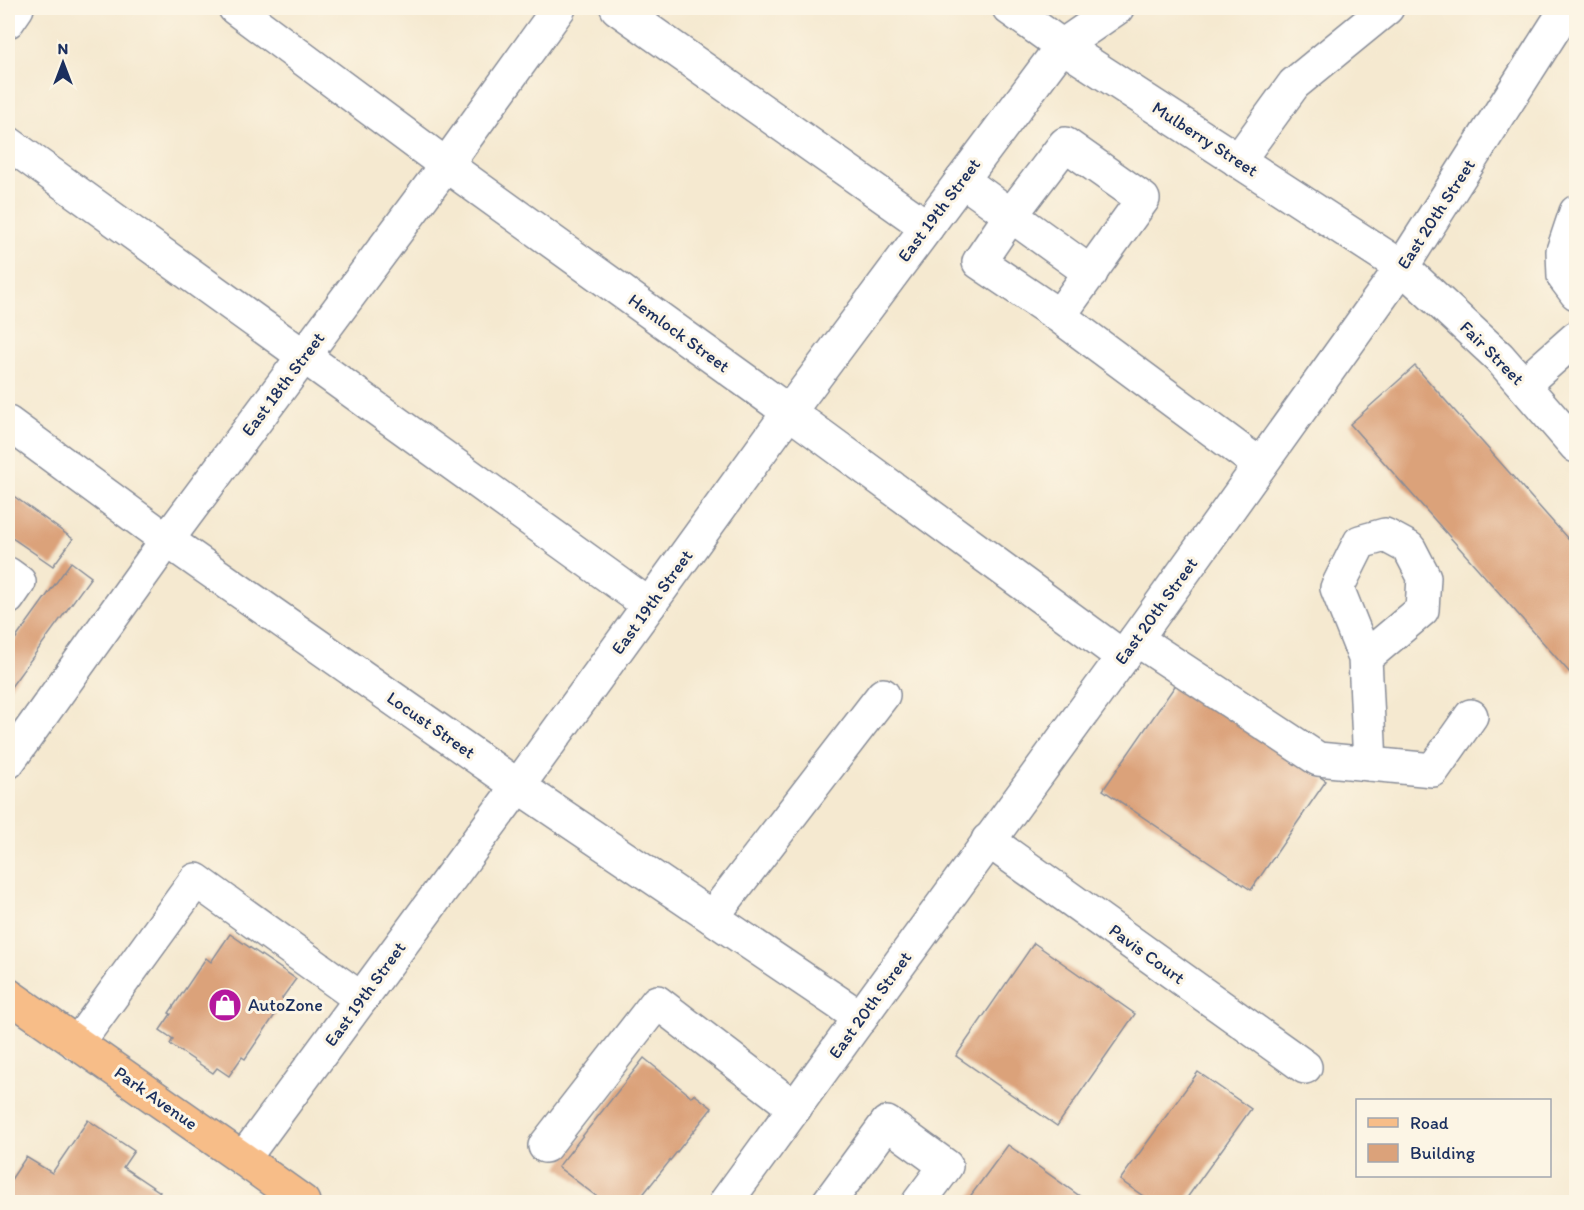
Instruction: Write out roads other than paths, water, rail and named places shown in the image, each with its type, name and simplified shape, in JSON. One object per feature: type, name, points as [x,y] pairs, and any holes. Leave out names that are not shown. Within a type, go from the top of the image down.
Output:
[{"type":"main road","name":"Park Avenue","points":[[8,995],[243,1159],[290,1199]]},
{"type":"street","points":[[8,21],[17,8]]},
{"type":"street","name":"Hemlock Street","points":[[235,8],[446,165],[789,412],[1129,648],[1318,759],[1433,770],[1471,716]]},
{"type":"street","name":"East 18th Street","points":[[8,762],[167,540],[446,165],[559,8]]},
{"type":"street","points":[[617,8],[927,227]]},
{"type":"street","name":"Mulberry Street","points":[[1009,8],[1062,46],[1402,267]]},
{"type":"street","name":"East 19th Street","points":[[243,1159],[518,786],[789,412],[1062,46],[1117,8]]},
{"type":"street","points":[[1238,161],[1294,84],[1386,8]]},
{"type":"street","name":"East 20th Street","points":[[726,1203],[1402,267],[1567,8]]},
{"type":"street","points":[[8,143],[649,605]]},
{"type":"street","points":[[1059,316],[1143,199],[1065,144],[1011,215],[979,262],[1059,316],[1260,465]]},
{"type":"street","points":[[962,180],[1091,273]]},
{"type":"street","points":[[1576,212],[1563,251],[1564,277],[1576,293]]},
{"type":"street","name":"Fair Street","points":[[1402,267],[1499,357],[1576,446]]},
{"type":"street","points":[[1524,384],[1576,338]]},
{"type":"street","name":"Locust Street","points":[[8,423],[167,540],[518,786],[861,1018]]},
{"type":"street","points":[[8,574],[19,582],[8,598]]},
{"type":"street","points":[[1365,658],[1370,764]]},
{"type":"street","points":[[712,917],[883,694]]},
{"type":"street","name":"Pavis Court","points":[[988,840],[1305,1067]]},
{"type":"street","points":[[77,1044],[196,880],[361,999]]},
{"type":"street","points":[[545,1146],[657,1002],[795,1108]]},
{"type":"street","points":[[829,1203],[887,1123],[946,1166],[919,1203]]},
{"type":"place","name":"AutoZone","points":[[225,1005]]}]
